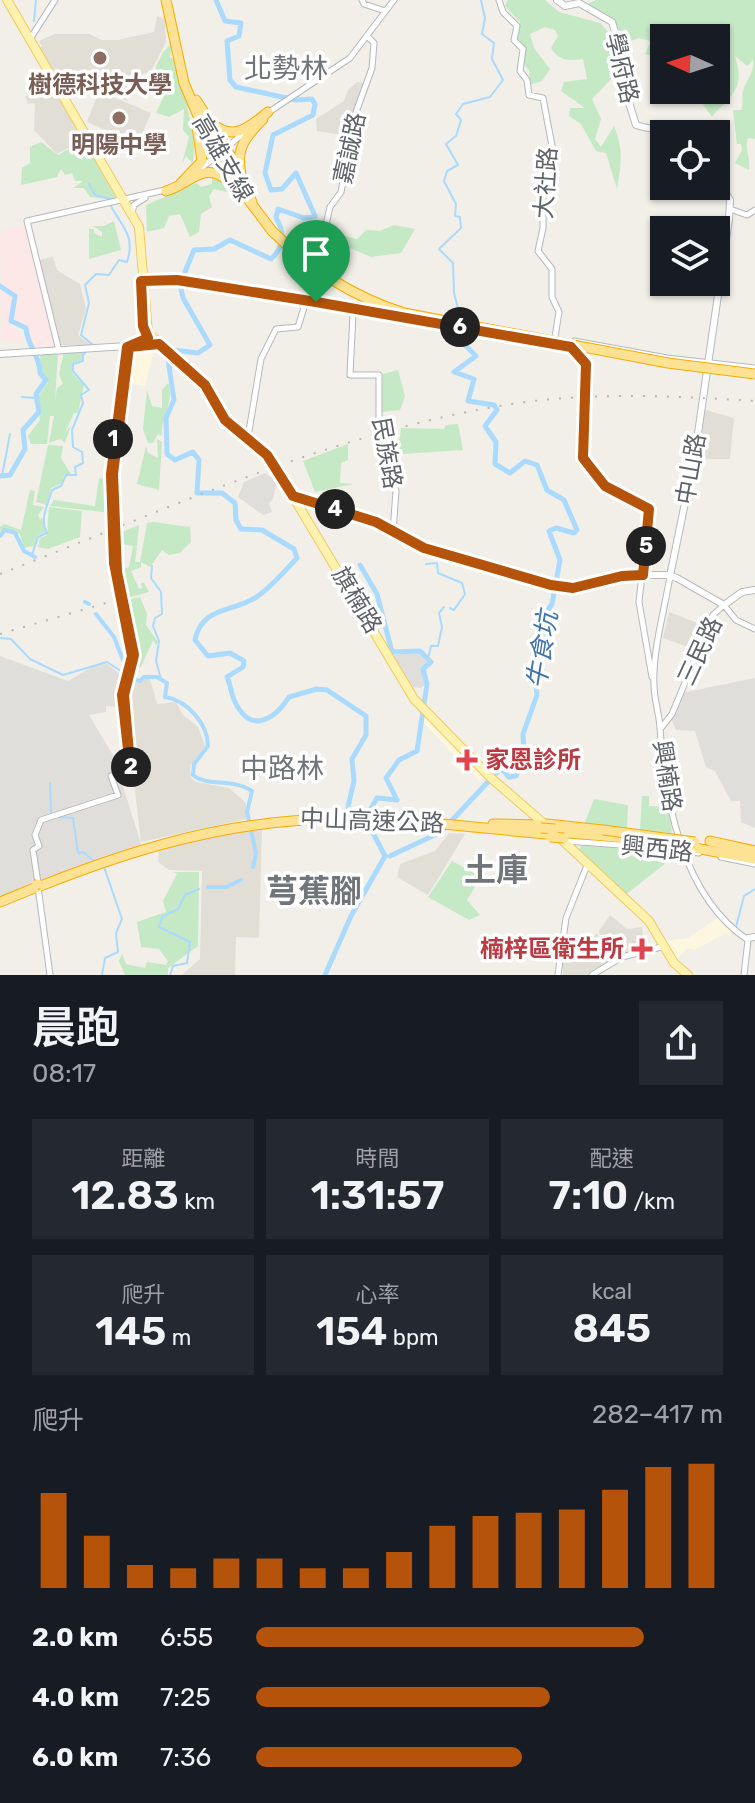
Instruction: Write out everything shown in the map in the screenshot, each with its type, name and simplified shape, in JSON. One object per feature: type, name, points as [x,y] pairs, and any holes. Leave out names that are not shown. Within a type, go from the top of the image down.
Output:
[{"type":"highway","name":"高雄支線","points":[[167,0],[182,73],[218,155],[270,228],[329,279],[370,302],[404,313],[668,363],[755,372]]},
{"type":"highway","points":[[182,73],[207,118],[224,178]]},
{"type":"highway","points":[[181,183],[202,161],[182,73]]},
{"type":"highway","points":[[207,118],[218,128],[233,133],[248,128],[266,116]]},
{"type":"highway","points":[[258,211],[243,182],[238,162],[240,146],[266,116]]},
{"type":"highway","points":[[196,124],[218,155],[243,182]]},
{"type":"highway","name":"高雄支線","points":[[218,155],[270,228]]},
{"type":"highway","points":[[166,191],[207,171],[224,178],[270,228]]},
{"type":"highway","points":[[490,824],[506,829],[527,822],[527,812]]},
{"type":"highway","name":"中山高速公路","points":[[0,900],[166,839],[253,823],[346,818],[446,823],[672,842],[755,856]]},
{"type":"highway","points":[[446,823],[490,824],[551,832]]},
{"type":"highway","name":"中山高速公路","points":[[446,823],[471,828],[551,832]]},
{"type":"highway","points":[[471,828],[551,832],[603,830],[691,847]]},
{"type":"highway","points":[[580,836],[660,836]]},
{"type":"highway","points":[[710,841],[755,856]]},
{"type":"highway","points":[[711,855],[755,856]]},
{"type":"main road","points":[[6,0],[134,217],[140,250]]},
{"type":"main road","name":"學府路","points":[[557,0],[565,6],[579,3],[612,22],[619,44],[615,60],[639,126],[650,129]]},
{"type":"main road","points":[[730,199],[732,212]]},
{"type":"main road","points":[[0,354],[128,346],[151,340],[144,324],[136,226],[123,200]]},
{"type":"main road","name":"中山路","points":[[670,576],[709,365],[732,212]]},
{"type":"main road","name":"旗楠路","points":[[151,340],[170,352],[207,385],[227,420],[266,453],[424,710],[527,812],[577,853],[649,921],[665,947]]},
{"type":"main road","points":[[293,496],[376,522],[424,548],[554,586],[573,588],[622,576],[670,576],[724,605]]},
{"type":"main road","name":"三民路","points":[[724,605],[742,592],[755,590]]},
{"type":"main road","name":"旗楠路","points":[[493,780],[654,929],[673,963],[687,975]]},
{"type":"street","points":[[30,38],[55,0]]},
{"type":"street","points":[[362,0],[364,4],[385,11]]},
{"type":"street","points":[[123,200],[145,198],[185,182],[285,100],[342,67],[395,0]]},
{"type":"street","name":"大社路","points":[[499,0],[503,12],[517,26],[514,40],[523,49],[520,71],[527,80],[529,95],[543,98],[553,144],[543,193],[543,228],[538,251],[552,269],[552,297],[559,312],[555,337]]},
{"type":"street","name":"嘉誠路","points":[[316,302],[316,237],[325,229],[330,207],[341,192],[355,115],[372,68],[374,44],[368,38]]},
{"type":"street","points":[[59,349],[29,222],[135,198],[181,183],[218,155]]},
{"type":"street","points":[[123,200],[135,198]]},
{"type":"street","points":[[134,217],[133,206],[145,198]]},
{"type":"street","points":[[732,212],[747,215],[755,210]]},
{"type":"street","points":[[142,281],[180,281],[692,367],[724,364],[755,372]]},
{"type":"street","points":[[247,437],[261,359],[276,329],[298,327],[306,301]]},
{"type":"street","name":"民族路","points":[[336,306],[353,314],[350,375],[379,375],[379,425],[396,491],[393,532]]},
{"type":"street","points":[[396,315],[436,317],[755,372]]},
{"type":"street","points":[[50,975],[33,850],[39,846],[35,835],[41,820],[118,795],[111,776],[131,777],[124,695],[132,656],[114,563],[111,474],[128,346]]},
{"type":"street","points":[[571,347],[586,364],[583,458],[605,486],[649,509],[639,602],[653,682]]},
{"type":"street","name":"中山路","points":[[660,728],[653,682],[670,576]]},
{"type":"street","points":[[724,605],[736,620],[755,629]]},
{"type":"street","name":"三民路","points":[[660,728],[672,714],[709,620],[724,605]]},
{"type":"street","name":"興楠路","points":[[660,728],[672,842]]},
{"type":"street","points":[[551,832],[660,836],[672,842],[710,841]]},
{"type":"street","points":[[577,853],[580,836]]},
{"type":"street","points":[[691,847],[726,923],[751,938],[745,975]]},
{"type":"street","name":"興西路","points":[[691,847],[711,855]]},
{"type":"street","points":[[558,975],[566,918],[587,865]]},
{"type":"street","points":[[594,975],[622,957],[665,947]]},
{"type":"shaded area","name":"樹德科技大學","points":[[157,16],[165,19],[166,42],[151,71],[135,77],[128,88],[127,101],[122,99],[123,92],[111,87],[83,84],[68,75],[54,74],[39,49],[42,46],[39,41],[55,34],[89,34],[102,40],[118,40],[154,32]]},
{"type":"shaded area","name":"樹德科技大學","points":[[50,78],[85,139],[57,154],[34,130],[35,103],[28,104],[25,97],[39,86],[48,85]]},
{"type":"shaded area","points":[[357,82],[364,83],[349,136],[317,131],[316,119],[344,101],[348,90]]},
{"type":"shaded area","name":"明陽中學","points":[[99,91],[151,113],[138,144],[87,122]]},
{"type":"shaded area","points":[[27,224],[57,347],[35,350],[22,324],[10,325],[17,330],[23,343],[2,340],[0,232]]},
{"type":"shaded area","points":[[53,257],[57,270],[80,284],[86,309],[78,335],[91,345],[61,345],[39,260]]},
{"type":"shaded area","points":[[155,346],[145,386],[124,383],[129,348]]},
{"type":"shaded area","points":[[703,409],[734,418],[730,459],[696,459]]},
{"type":"shaded area","points":[[265,473],[277,482],[269,503],[272,512],[263,515],[238,497],[244,482]]},
{"type":"shaded area","points":[[669,612],[706,626],[696,650],[663,638]]},
{"type":"shaded area","points":[[418,651],[430,659],[422,668],[426,684],[421,688],[409,687],[391,656]]},
{"type":"shaded area","points":[[0,656],[68,681],[92,667],[107,664],[125,678],[121,707],[106,706],[106,712],[89,715],[114,757],[142,847],[0,899]]},
{"type":"shaded area","points":[[755,678],[755,828],[741,822],[740,801],[731,801],[715,771],[706,767],[695,731],[676,730],[671,719],[682,693]]},
{"type":"shaded area","points":[[150,679],[157,704],[176,702],[182,714],[198,727],[205,746],[190,766],[191,778],[196,782],[229,788],[246,803],[246,819],[141,842],[134,782],[137,776],[133,775],[125,698],[129,680],[139,683]]},
{"type":"shaded area","points":[[425,717],[470,760],[486,760],[489,772],[479,781],[472,772],[462,772],[451,763],[460,756],[452,753],[422,721]]},
{"type":"shaded area","points":[[262,830],[259,938],[236,937],[235,975],[182,975],[200,959],[202,871],[169,870],[158,862],[159,850],[237,831]]},
{"type":"shaded area","points":[[449,833],[465,834],[428,895],[397,877],[400,864],[435,851]]},
{"type":"shaded area","points":[[610,915],[627,929],[642,927],[644,946],[610,962],[599,931]]},
{"type":"shaded area","points":[[719,917],[732,931],[730,937],[726,933],[694,950],[687,948],[675,962],[664,941],[688,938]]},
{"type":"shaded area","points":[[597,933],[608,963],[588,975],[563,975],[562,959],[589,943]]},
{"type":"green space","points":[[508,0],[545,0],[559,12],[600,23],[611,35],[615,75],[592,99],[601,119],[595,139],[601,147],[614,126],[617,135],[621,158],[617,189],[606,153],[596,151],[581,124],[569,116],[570,108],[585,108],[561,91],[564,82],[587,79],[583,59],[565,59],[554,52],[551,48],[558,36],[555,30],[545,27],[530,34],[534,48],[550,69],[542,81],[530,85],[529,70],[524,65],[525,48],[518,38],[520,22],[505,6]]},
{"type":"green space","points":[[596,0],[755,0],[755,139],[748,138],[747,142],[749,170],[735,163],[742,150],[741,144],[737,144],[733,110],[741,110],[743,91],[752,72],[753,60],[747,66],[735,56],[739,76],[730,98],[730,24],[650,24],[650,41],[639,38],[628,42],[615,28],[612,17],[587,4]]},
{"type":"green space","points":[[167,21],[172,42],[170,57],[175,60],[192,129],[192,163],[186,156],[182,164],[189,137],[183,130],[184,109],[169,117],[156,113],[168,87],[166,73],[153,73],[170,45]]},
{"type":"green space","points":[[703,104],[724,104],[712,117]]},
{"type":"green space","points":[[85,140],[117,200],[90,197],[84,188],[73,188],[83,181],[75,181],[72,173],[65,175],[61,169],[57,177],[21,185],[22,168],[30,163],[30,147],[41,142],[58,155]]},
{"type":"green space","points":[[212,174],[222,179],[227,192],[214,189],[209,196],[212,207],[201,214],[199,232],[190,237],[180,214],[169,216],[164,228],[147,232],[146,205],[196,183],[201,187],[212,184]]},
{"type":"green space","points":[[114,221],[121,250],[89,259],[89,229],[94,229],[94,233],[102,237],[102,232],[93,226],[104,226]]},
{"type":"green space","points":[[394,225],[415,229],[401,253],[371,257],[326,238],[329,232],[357,239],[366,230],[380,231]]},
{"type":"green space","points":[[84,351],[82,360],[72,366],[73,374],[84,385],[78,413],[74,413],[65,433],[71,425],[65,443],[60,439],[49,443],[54,416],[50,416],[47,444],[31,444],[28,436],[40,420],[37,398],[48,382],[41,373],[40,354],[58,352],[55,402],[57,388],[63,384],[59,374],[64,352]]},
{"type":"green space","points":[[398,370],[405,396],[400,410],[380,412],[380,375]]},
{"type":"green space","points":[[168,383],[170,396],[162,436],[158,434],[153,443],[148,443],[143,429],[147,390],[152,406],[162,408],[162,390]]},
{"type":"green space","points":[[458,424],[463,450],[386,455],[383,439],[390,437],[392,442],[400,438],[401,428],[444,429],[446,425]]},
{"type":"green space","points":[[157,439],[162,442],[159,490],[137,484],[146,446],[148,453],[158,458]]},
{"type":"green space","points":[[348,444],[348,460],[341,463],[340,483],[353,484],[315,492],[303,461]]},
{"type":"green space","points":[[48,445],[63,446],[61,458],[71,474],[64,475],[62,483],[51,488],[47,505],[36,502]]},
{"type":"green space","points":[[99,478],[110,480],[111,513],[50,506],[54,500],[95,506]]},
{"type":"green space","points":[[30,490],[35,491],[33,505],[44,507],[38,515],[40,520],[42,517],[45,533],[38,535],[34,546],[24,548],[20,534],[7,529],[1,535],[0,527],[4,524],[21,530]]},
{"type":"green space","points":[[49,507],[82,511],[80,537],[48,549],[38,547],[40,538],[47,535]]},
{"type":"green space","points":[[147,523],[190,527],[191,542],[180,553],[169,555],[162,550],[150,567],[141,562],[141,567],[131,571],[139,589],[144,583],[149,592],[123,599],[118,571],[129,567],[133,546],[137,547],[135,562],[140,562]]},
{"type":"green space","points":[[139,525],[137,546],[117,543],[117,534]]},
{"type":"green space","points":[[140,597],[147,614],[146,625],[158,642],[156,645],[153,640],[141,667],[136,669],[124,601]]},
{"type":"green space","points":[[642,796],[649,796],[649,806],[669,807],[672,833],[640,831]]},
{"type":"green space","points":[[594,799],[628,805],[627,828],[584,825]]},
{"type":"green space","points":[[581,846],[680,852],[625,895],[578,852]]},
{"type":"green space","points":[[452,861],[481,877],[467,900],[480,915],[469,920],[428,897]]},
{"type":"green space","points":[[173,872],[199,872],[198,946],[168,968],[168,975],[125,975],[119,961],[126,944],[122,954],[126,964],[145,968],[147,962],[166,965],[168,961],[159,949],[141,947],[137,922],[166,912],[163,901],[177,874]]},
{"type":"waterway","points":[[34,21],[36,0]]},
{"type":"waterway","points":[[216,0],[225,21],[241,23],[239,36],[227,41],[230,80],[236,87],[296,100],[312,99],[315,104],[313,115],[273,135],[265,173],[271,190],[282,189],[296,173],[315,216],[304,218],[278,209],[276,218],[282,239],[279,250],[271,259],[230,240],[214,249],[194,250],[180,284],[183,298],[210,345],[198,353],[173,350],[168,359],[174,400],[166,418],[167,454],[175,460],[193,452],[199,460],[197,493],[222,493],[235,503],[236,520],[241,529],[262,530],[294,549],[297,558],[258,596],[212,615],[199,629],[195,640],[208,656],[230,653],[244,661],[243,667],[227,677],[241,712],[255,721],[263,720],[277,712],[289,697],[317,689],[327,690],[366,716],[366,735],[352,759],[354,781],[348,807],[354,825],[372,831],[385,856],[351,916],[325,975]]},
{"type":"waterway","name":"牛食坑","points":[[461,320],[454,293],[453,263],[439,249],[461,228],[460,217],[455,216],[456,204],[444,181],[447,171],[458,165],[446,144],[456,136],[461,120],[456,114],[463,104],[490,97],[503,80],[492,59],[494,43],[482,34],[485,18],[481,0]]},
{"type":"waterway","points":[[89,184],[95,195],[110,199]]},
{"type":"waterway","points":[[32,555],[38,537],[47,533],[44,517],[52,490],[61,486],[66,475],[76,475],[75,467],[83,463],[82,452],[73,447],[72,430],[83,403],[81,395],[89,390],[73,371],[73,364],[83,361],[83,355],[93,345],[81,335],[89,303],[85,285],[96,274],[109,275],[119,260],[127,262],[130,245],[126,231],[111,206]]},
{"type":"waterway","points":[[0,286],[15,296],[11,321],[26,328],[40,373],[46,380],[36,394],[39,412],[23,430],[25,449],[10,475],[0,476]]},
{"type":"waterway","name":"牛食坑","points":[[390,856],[441,832],[501,768],[509,777],[516,776],[524,754],[523,734],[537,695],[536,684],[542,678],[544,616],[552,604],[560,560],[549,531],[556,528],[574,533],[577,530],[564,500],[547,490],[537,465],[525,461],[510,473],[495,464],[496,442],[485,426],[497,410],[494,405],[468,401],[474,379],[454,372],[476,356],[455,335],[458,328]]},
{"type":"waterway","points":[[22,397],[35,398]]},
{"type":"waterway","points":[[2,476],[10,434]]},
{"type":"waterway","points":[[0,536],[5,530],[15,533],[24,551],[35,557]]},
{"type":"waterway","points":[[426,564],[437,563],[438,573],[462,583],[465,594],[454,610],[450,608]]},
{"type":"waterway","points":[[360,565],[377,594],[392,652],[420,651],[431,662],[423,669],[427,684],[417,751],[399,760],[386,778],[397,800],[377,798],[369,812]]},
{"type":"waterway","points":[[152,566],[151,578],[161,592],[162,614],[155,618],[153,626],[159,641],[156,661],[161,679]]},
{"type":"waterway","points":[[85,602],[89,604]]},
{"type":"waterway","points":[[429,655],[431,646],[438,646],[442,627],[439,613],[444,607]]},
{"type":"waterway","points":[[96,614],[114,637],[130,678],[140,681],[144,677],[157,677],[167,683],[165,697],[181,703],[200,722],[208,746],[194,764],[193,775],[205,781],[237,785],[252,791],[247,812],[256,853],[253,867]]},
{"type":"waterway","points":[[0,638],[11,639],[30,659],[63,675],[107,662],[127,675]]},
{"type":"waterway","points":[[50,783],[51,813]]},
{"type":"waterway","points":[[57,817],[73,818],[78,853],[83,852],[95,862]]},
{"type":"waterway","points":[[102,975],[105,958],[118,952],[116,933],[122,919],[104,867]]},
{"type":"waterway","points":[[208,887],[226,887],[241,880]]},
{"type":"waterway","points":[[170,975],[173,966],[187,963],[190,942],[159,927],[162,917],[178,909],[185,895],[199,889]]},
{"type":"waterway","points":[[736,927],[744,896],[755,889]]},
{"type":"railway","points":[[0,574],[254,474],[384,432],[451,415],[518,403],[577,397],[755,401]]},
{"type":"railway","points":[[0,634],[113,601]]},
{"type":"place","name":"樹德科技大學","points":[[100,58]]},
{"type":"place","name":"明陽中學","points":[[119,118]]},
{"type":"place","name":"家恩診所","points":[[467,760]]},
{"type":"place","name":"楠梓區衛生所","points":[[642,949]]},
{"type":"district","name":"北勢林","points":[[286,68]]},
{"type":"district","name":"中路林","points":[[282,768]]},
{"type":"district","name":"土庫","points":[[496,870]]},
{"type":"district","name":"芎蕉腳","points":[[314,891]]},
{"type":"route","points":[[169,279],[316,302],[571,347],[586,364],[583,458],[605,486],[617,495],[649,509],[643,575],[627,575],[573,588],[551,585],[424,548],[376,522],[293,496],[267,455],[225,420],[202,382],[159,344],[129,347],[117,417],[113,474],[117,572],[134,655],[124,695],[132,777],[122,688],[132,656],[114,563],[111,474],[116,417],[127,347],[142,344],[148,338],[143,326],[141,281],[169,279]]}]
